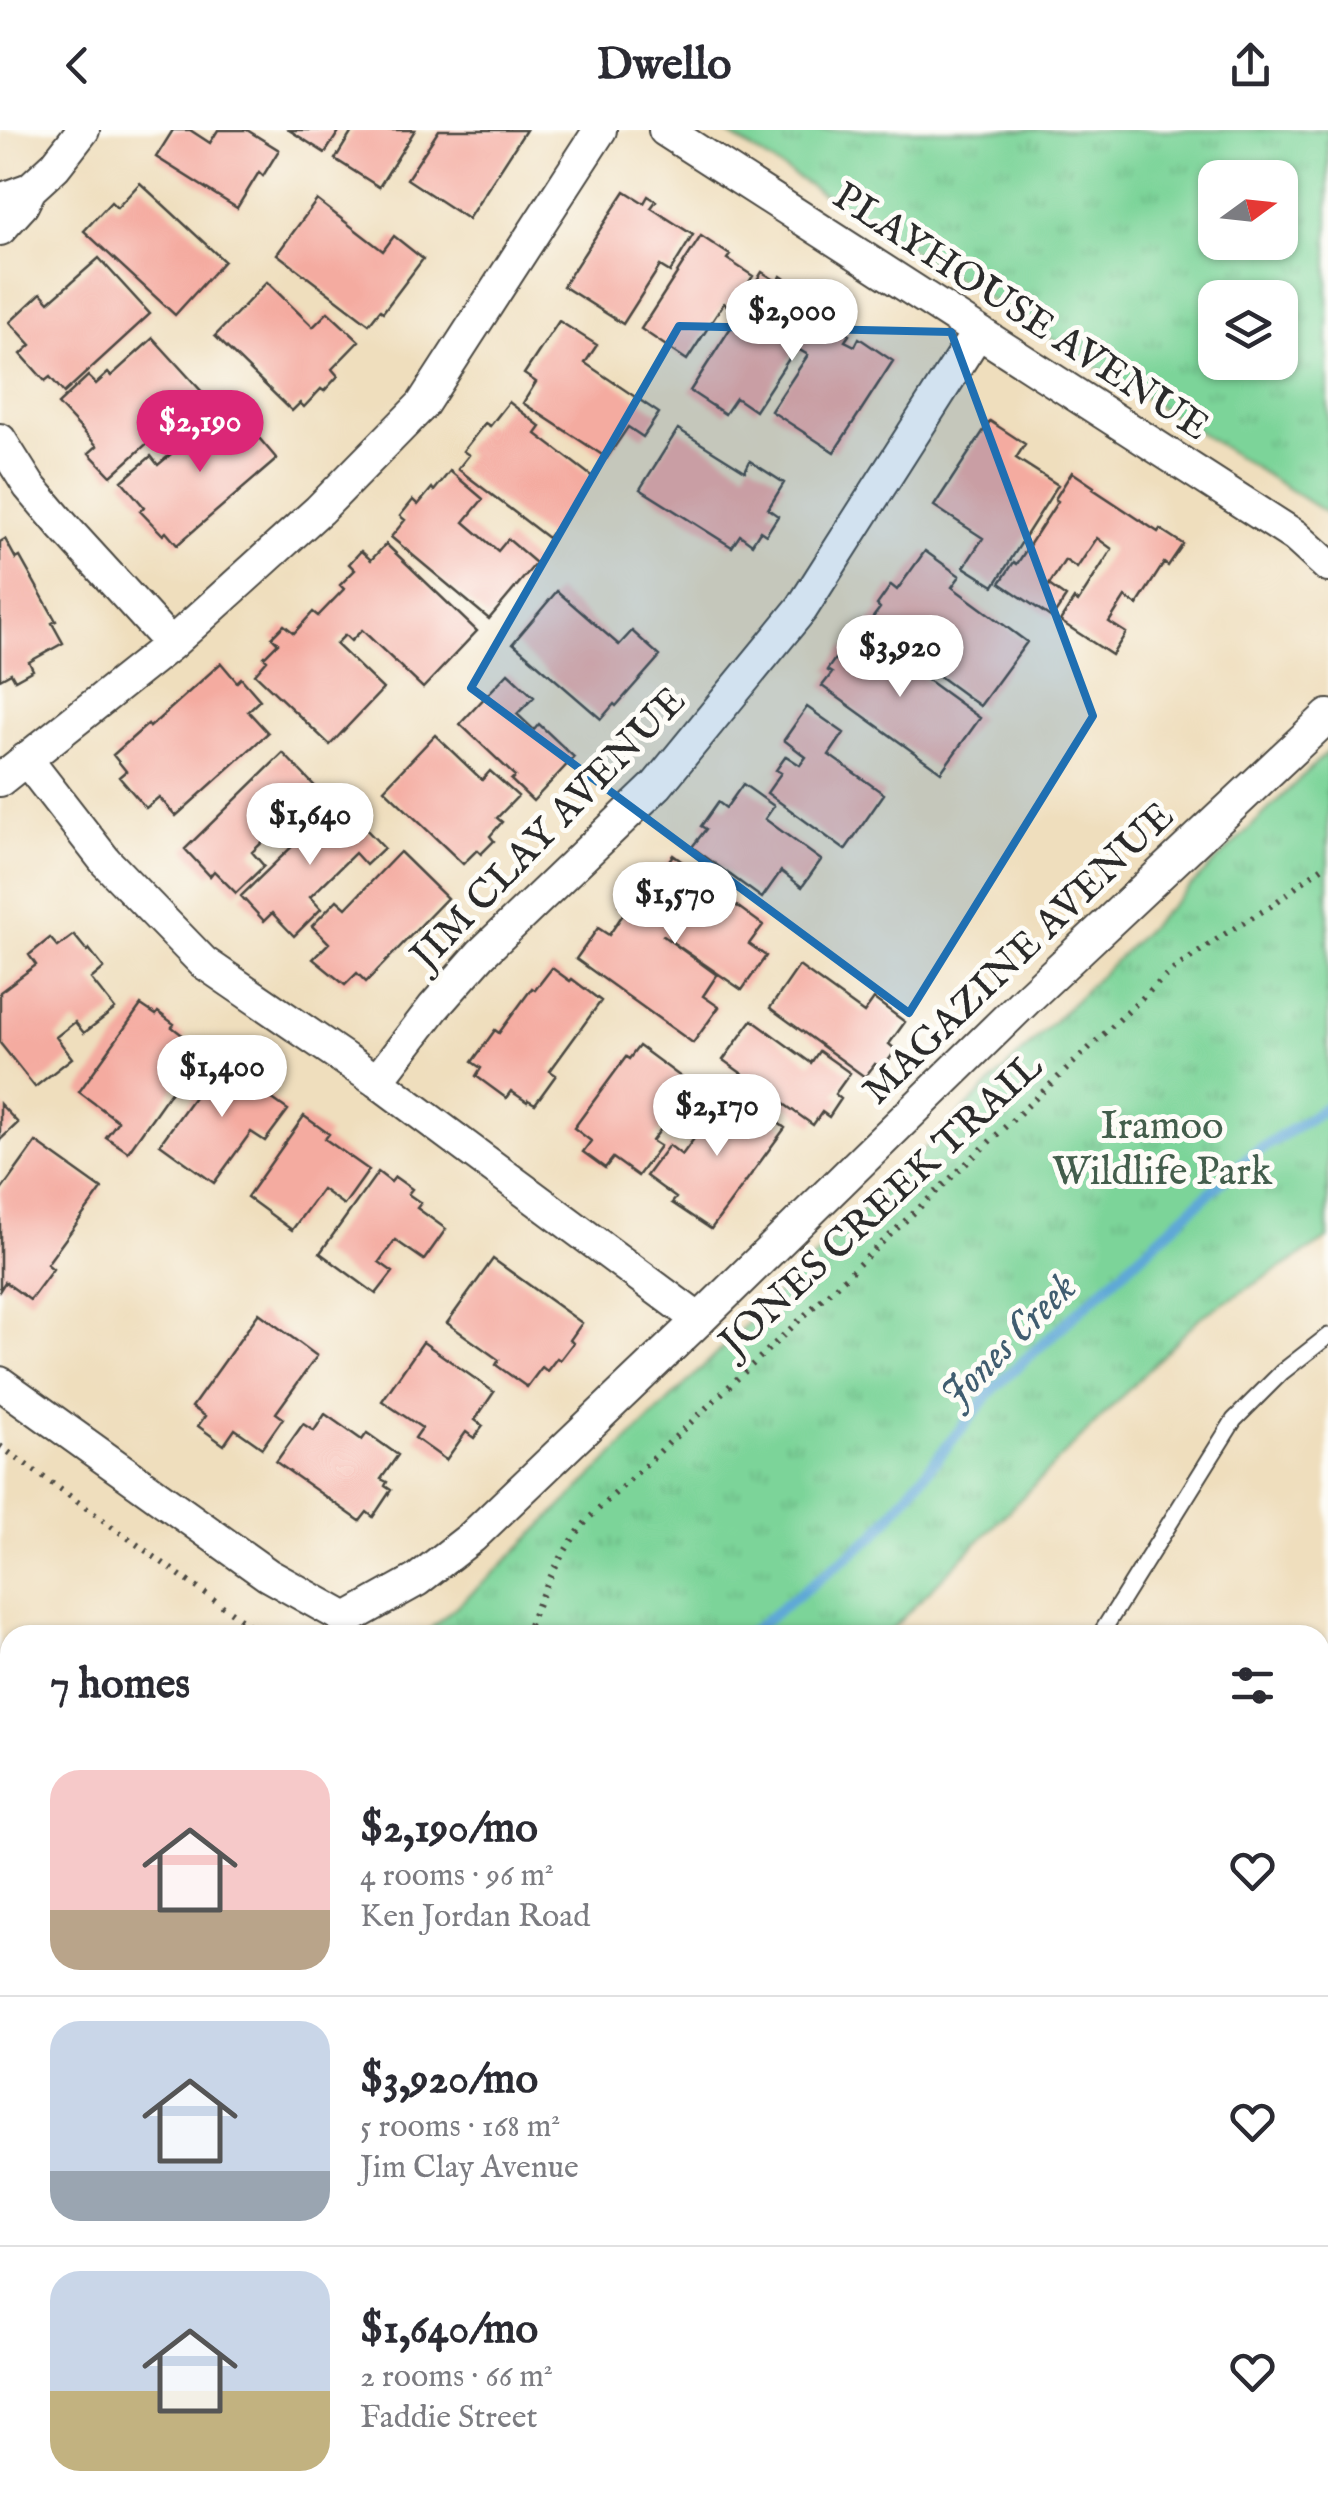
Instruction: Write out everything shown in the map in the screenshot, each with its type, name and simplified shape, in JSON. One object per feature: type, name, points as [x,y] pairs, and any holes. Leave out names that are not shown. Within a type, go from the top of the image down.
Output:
[{"type":"street","points":[[0,228],[22,205],[15,195],[56,166],[83,130]]},
{"type":"street","points":[[0,780],[170,644],[318,510],[422,405],[600,130]]},
{"type":"street","name":"PLAYHOUSE AVENUE","points":[[665,130],[1296,536],[1328,566]]},
{"type":"street","name":"JIM CLAY AVENUE","points":[[378,1081],[481,954],[656,785],[802,608],[978,332]]},
{"type":"street","points":[[0,440],[29,486],[170,644]]},
{"type":"street","name":"MAGAZINE AVENUE","points":[[0,1383],[268,1576],[348,1619],[418,1580],[472,1537],[1027,998],[1328,716]]},
{"type":"street","points":[[26,759],[106,862],[202,962],[378,1081],[699,1320]]},
{"type":"lane","points":[[1106,1625],[1234,1420],[1282,1372],[1328,1336]]},
{"type":"path","name":"JONES CREEK TRAIL","points":[[529,1625],[549,1576],[589,1518],[1170,972],[1328,863]]},
{"type":"path","points":[[0,1446],[249,1625]]},
{"type":"highlighted area","points":[[679,326],[951,332],[1093,716],[909,1013],[471,688]]},
{"type":"green space","points":[[722,130],[1328,130],[1328,514]]},
{"type":"green space","name":"Iramoo Wildlife Park","points":[[1328,751],[1328,1239],[1199,1318],[896,1625],[435,1625],[489,1578]]},
{"type":"building","points":[[173,130],[190,130],[210,143],[218,130],[247,130],[279,150],[263,176],[259,172],[237,208],[156,157]]},
{"type":"building","points":[[289,130],[340,130],[325,153]]},
{"type":"building","points":[[353,130],[415,130],[379,187],[335,159]]},
{"type":"building","points":[[439,130],[526,130],[468,219],[407,179]]},
{"type":"building","points":[[140,183],[224,261],[175,315],[84,231],[111,202],[117,208]]},
{"type":"building","points":[[625,191],[644,203],[648,196],[656,201],[651,208],[693,235],[670,272],[660,266],[623,324],[563,286]]},
{"type":"building","points":[[317,200],[383,251],[394,236],[423,259],[383,312],[380,310],[369,324],[277,254]]},
{"type":"building","points":[[701,236],[753,276],[732,309],[724,303],[687,360],[641,329]]},
{"type":"building","points":[[99,258],[150,314],[64,393],[50,377],[45,381],[21,354],[31,345],[10,322],[41,293],[49,302]]},
{"type":"building","points":[[762,272],[778,282],[781,276],[800,289],[794,299],[849,335],[845,341],[855,346],[859,338],[893,361],[834,452],[771,411],[808,355],[796,348],[755,411],[736,398],[725,414],[690,391]]},
{"type":"building","points":[[267,282],[313,327],[328,312],[359,341],[332,369],[338,376],[324,391],[321,389],[304,407],[300,403],[292,411],[215,336]]},
{"type":"building","points":[[559,321],[597,345],[585,363],[659,413],[643,437],[628,427],[607,458],[523,403],[536,382],[524,374]]},
{"type":"building","points":[[153,338],[203,393],[111,476],[89,453],[97,446],[58,404],[88,376],[96,384],[108,373],[111,376]]},
{"type":"building","points":[[509,402],[541,427],[536,434],[594,478],[548,538],[458,469],[469,455],[463,451],[485,423],[490,426]]},
{"type":"building","points":[[230,404],[277,459],[177,545],[140,511],[144,507],[122,481],[151,456],[158,465]]},
{"type":"building","points":[[990,421],[1025,444],[1016,458],[1058,485],[994,586],[964,567],[983,538],[934,506]]},
{"type":"building","points":[[678,429],[745,471],[750,461],[784,483],[768,509],[778,516],[766,535],[760,531],[752,544],[740,535],[732,547],[640,489]]},
{"type":"building","points":[[450,471],[483,499],[464,522],[498,551],[508,539],[536,563],[489,619],[391,537],[405,520],[400,516],[413,500],[418,505]]},
{"type":"building","points":[[1072,472],[1158,532],[1160,529],[1183,544],[1168,566],[1164,563],[1137,605],[1125,597],[1109,622],[1126,633],[1112,655],[1060,621],[1074,599],[1078,602],[1112,549],[1097,538],[1077,568],[1065,560],[1049,585],[1066,597],[1052,618],[1000,583],[1058,501],[1055,499]]},
{"type":"building","points":[[5,539],[16,559],[20,557],[56,621],[52,623],[63,643],[29,662],[33,670],[15,680],[11,673],[0,679],[0,542]]},
{"type":"building","points":[[386,544],[477,631],[423,688],[362,630],[351,641],[345,635],[336,644],[383,689],[330,745],[255,674],[278,643],[272,637],[284,625],[294,633],[313,612],[318,616],[344,589],[340,585],[355,570],[349,564],[361,551],[371,560]]},
{"type":"building","points":[[925,551],[960,576],[952,587],[1027,642],[980,706],[868,624],[891,585],[897,590]]},
{"type":"building","points":[[557,591],[619,645],[632,631],[660,656],[601,719],[513,643]]},
{"type":"building","points":[[865,627],[900,652],[896,657],[980,718],[941,772],[822,686],[832,673],[827,670],[844,646],[849,650]]},
{"type":"building","points":[[221,663],[260,700],[248,711],[268,733],[176,816],[159,797],[146,808],[119,777],[126,771],[113,755]]},
{"type":"building","points":[[508,673],[534,697],[517,714],[534,730],[539,724],[574,757],[533,801],[511,780],[515,776],[460,724]]},
{"type":"building","points":[[807,707],[844,733],[829,755],[884,794],[845,850],[767,793],[781,773],[776,770],[786,756],[800,765],[806,757],[784,740]]},
{"type":"building","points":[[435,735],[482,780],[490,771],[518,796],[497,818],[502,822],[490,836],[494,841],[463,864],[384,789]]},
{"type":"building","points":[[283,753],[330,802],[311,820],[299,807],[252,852],[264,866],[236,893],[214,871],[210,876],[185,849]]},
{"type":"building","points":[[743,784],[774,806],[765,819],[821,860],[802,887],[781,871],[762,898],[692,847],[706,829],[701,826],[718,802],[726,808]]},
{"type":"building","points":[[339,801],[384,848],[366,865],[355,853],[310,897],[321,909],[294,936],[272,913],[264,921],[241,896]]},
{"type":"building","points":[[400,852],[447,898],[366,982],[357,973],[345,985],[313,959],[329,943],[312,926],[337,900],[346,908]]},
{"type":"building","points":[[673,855],[763,925],[749,944],[766,956],[742,990],[662,935],[717,975],[703,996],[719,1007],[693,1043],[576,959],[598,928],[609,935],[626,910],[619,905],[641,868],[656,878]]},
{"type":"building","points":[[74,935],[104,968],[91,979],[115,1009],[84,1033],[75,1022],[56,1037],[72,1058],[35,1087],[0,1043],[0,992],[36,965],[29,955],[50,938],[58,947]]},
{"type":"building","points":[[799,966],[864,1013],[874,999],[905,1022],[889,1044],[896,1050],[882,1069],[875,1064],[865,1077],[770,1008]]},
{"type":"building","points":[[552,968],[601,1001],[550,1071],[556,1075],[535,1104],[511,1091],[506,1098],[476,1076],[481,1068],[472,1062],[495,1030],[499,1033]]},
{"type":"building","points":[[141,1005],[174,1024],[172,1027],[185,1037],[182,1042],[207,1060],[186,1089],[177,1083],[128,1152],[106,1137],[118,1121],[79,1092]]},
{"type":"building","points":[[752,1020],[811,1063],[819,1051],[850,1073],[835,1094],[841,1099],[829,1117],[822,1112],[813,1125],[723,1060]]},
{"type":"building","points":[[639,1046],[693,1086],[652,1141],[660,1146],[638,1176],[613,1158],[605,1168],[583,1152],[591,1141],[574,1128],[626,1057],[629,1059]]},
{"type":"building","points":[[222,1058],[236,1069],[240,1065],[251,1073],[248,1077],[263,1088],[261,1091],[288,1110],[265,1141],[251,1132],[214,1183],[160,1144]]},
{"type":"building","points":[[731,1088],[785,1128],[711,1229],[672,1203],[676,1198],[646,1176],[669,1145],[682,1155]]},
{"type":"building","points":[[0,1104],[18,1123],[0,1140]]},
{"type":"building","points":[[304,1116],[329,1134],[325,1139],[369,1170],[344,1205],[322,1189],[292,1230],[247,1197]]},
{"type":"building","points":[[36,1142],[102,1189],[47,1264],[53,1269],[30,1300],[5,1282],[0,1290],[0,1192]]},
{"type":"building","points":[[378,1172],[391,1182],[395,1177],[412,1189],[408,1194],[421,1203],[417,1208],[446,1229],[424,1260],[395,1240],[379,1262],[393,1272],[376,1294],[320,1253]]},
{"type":"building","points":[[493,1259],[582,1323],[560,1360],[557,1358],[547,1371],[542,1367],[527,1387],[496,1365],[499,1360],[447,1323]]},
{"type":"building","points":[[259,1313],[317,1356],[276,1413],[283,1418],[262,1448],[235,1429],[224,1445],[198,1426],[205,1416],[192,1407]]},
{"type":"building","points":[[423,1342],[494,1392],[475,1420],[483,1426],[474,1438],[466,1432],[446,1460],[415,1438],[422,1428],[382,1401]]},
{"type":"building","points":[[325,1414],[362,1440],[367,1433],[398,1455],[381,1479],[391,1490],[373,1517],[367,1512],[360,1521],[276,1462],[303,1424],[314,1431]]},
{"type":"waterway","name":"Jones Creek","points":[[760,1625],[875,1535],[994,1388],[1250,1156],[1328,1106]]}]
